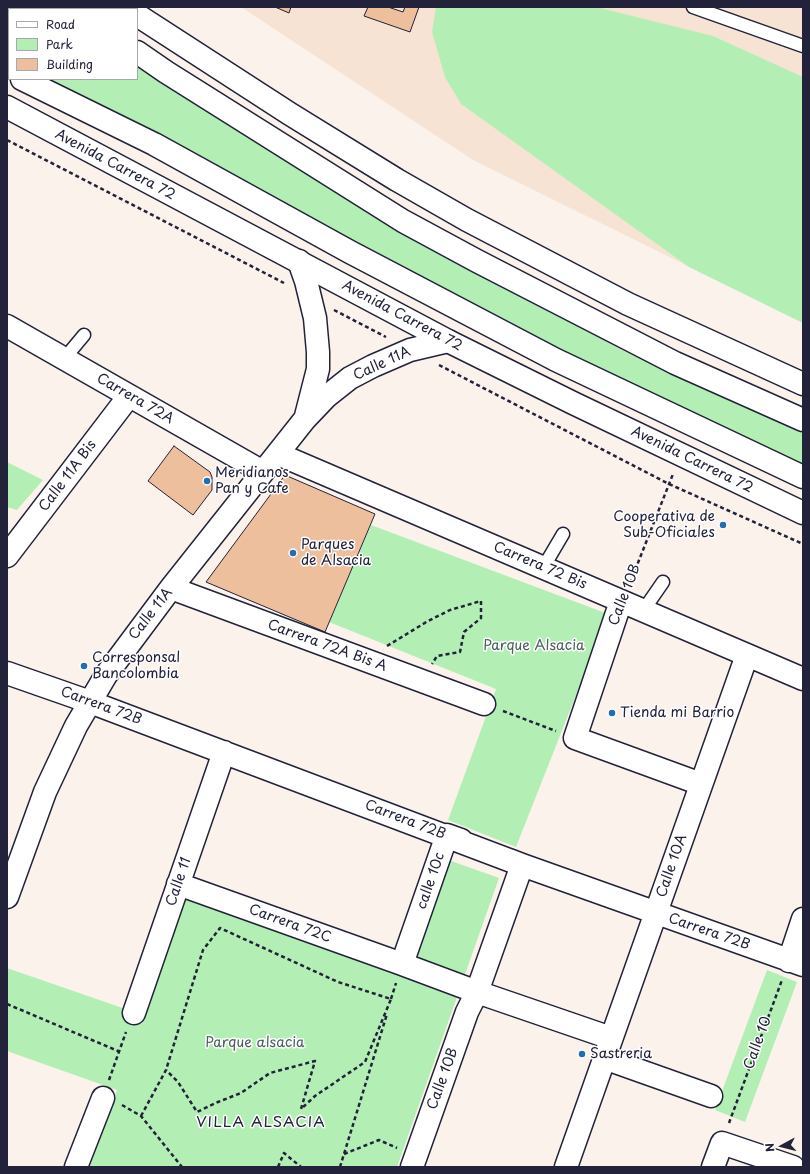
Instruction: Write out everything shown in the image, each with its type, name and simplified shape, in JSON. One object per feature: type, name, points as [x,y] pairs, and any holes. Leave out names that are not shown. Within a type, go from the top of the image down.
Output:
[{"type":"main road","points":[[138,16],[243,85],[397,180],[532,255],[634,307],[803,384]]},
{"type":"main road","points":[[138,53],[166,72],[403,221],[675,363],[803,420]]},
{"type":"main road","points":[[24,80],[154,144],[350,252],[556,360],[803,477]]},
{"type":"main road","name":"Avenida Carrera 72","points":[[7,107],[448,341],[680,455],[803,513]]},
{"type":"main road","points":[[464,254],[532,255]]},
{"type":"main road","name":"Calle 11A","points":[[299,261],[310,297],[317,332],[318,369],[306,419]]},
{"type":"main road","name":"Carrera 72A","points":[[7,326],[263,472]]},
{"type":"main road","name":"Calle 11A","points":[[7,898],[45,792],[76,726],[123,651],[171,588],[306,419],[326,397],[350,378],[373,366],[410,350],[448,341]]},
{"type":"main road","name":"Calle 11A Bis","points":[[7,556],[16,530],[129,396]]},
{"type":"main road","points":[[731,444],[772,498]]},
{"type":"main road","name":"Carrera 72 Bis","points":[[278,454],[803,679]]},
{"type":"main road","name":"Carrera 72A Bis A","points":[[171,588],[484,704]]},
{"type":"main road","name":"Calle 10B","points":[[575,738],[621,601]]},
{"type":"main road","name":"Calle 10A","points":[[566,1167],[747,655]]},
{"type":"main road","name":"Carrera 72B","points":[[7,673],[90,702],[447,835]]},
{"type":"main road","points":[[575,738],[701,784]]},
{"type":"main road","name":"Calle 11","points":[[134,1013],[224,752]]},
{"type":"main road","name":"calle 10c","points":[[402,964],[447,835],[522,865]]},
{"type":"main road","points":[[477,992],[522,865]]},
{"type":"main road","name":"Carrera 72B","points":[[522,865],[796,963]]},
{"type":"main road","name":"Carrera 72C","points":[[178,884],[402,964]]},
{"type":"main road","points":[[796,963],[803,919]]},
{"type":"main road","points":[[402,964],[477,992],[611,1038]]},
{"type":"main road","name":"Calle 10B","points":[[407,1159],[467,1012],[477,992]]},
{"type":"main road","points":[[604,1058],[711,1096]]},
{"type":"main road","points":[[76,1167],[104,1098]]},
{"type":"main road","points":[[713,1167],[722,1143],[793,1167]]},
{"type":"lane","points":[[692,7],[803,46]]},
{"type":"lane","points":[[64,359],[84,334]]},
{"type":"lane","points":[[543,568],[563,534]]},
{"type":"lane","points":[[643,611],[663,582]]},
{"type":"path","points":[[7,140],[669,484],[803,544]]},
{"type":"path","name":"Calle 10B","points":[[621,601],[680,455]]},
{"type":"path","points":[[367,660],[428,621],[450,610],[481,601],[481,618],[464,632],[460,652],[437,656],[422,681]]},
{"type":"path","points":[[484,704],[575,738]]},
{"type":"path","points":[[141,1116],[166,1070],[203,950],[220,928],[338,982],[391,999]]},
{"type":"path","name":"Calle 10","points":[[722,1143],[796,963]]},
{"type":"path","points":[[340,1167],[402,964]]},
{"type":"path","points":[[166,1070],[178,1082],[197,1112],[241,1093],[270,1073],[315,1061],[301,1109],[315,1096],[365,1062],[391,999]]},
{"type":"path","points":[[7,1004],[118,1051]]},
{"type":"path","points":[[134,1013],[118,1051],[104,1098],[126,1106],[141,1116],[182,1167]]},
{"type":"path","points":[[344,1155],[378,1140],[407,1159]]},
{"type":"path","points":[[278,1167],[284,1153],[301,1167]]},
{"type":"shaded area","points":[[241,7],[803,7],[803,323],[473,160]]},
{"type":"green space","points":[[7,7],[60,8],[8,8],[8,59]]},
{"type":"green space","points":[[436,7],[596,7],[713,36],[803,77],[803,323],[689,267],[461,104],[445,77],[432,32]]},
{"type":"green space","points":[[138,66],[242,132],[433,247],[624,351],[803,433],[803,465],[617,380],[426,281],[48,80],[138,80]]},
{"type":"green space","points":[[7,462],[43,480],[17,510],[7,507]]},
{"type":"green space","name":"Parque Alsacia","points":[[371,525],[608,614],[516,847],[448,820],[496,689],[329,622]]},
{"type":"green space","name":"Parque alsacia","points":[[440,857],[499,878],[397,1167],[89,1167],[117,1090],[7,1051],[7,968],[134,1012],[178,884],[402,964]]},
{"type":"green space","points":[[767,970],[797,982],[745,1122],[715,1110]]},
{"type":"building","points":[[275,7],[291,7],[289,13]]},
{"type":"building","points":[[368,7],[388,7],[403,12],[405,7],[419,7],[410,32],[364,16]]},
{"type":"building","points":[[174,446],[210,472],[212,477],[212,490],[193,515],[148,481]]},
{"type":"building","name":"Parques de Alsacia","points":[[285,475],[375,514],[325,632],[206,582]]},
{"type":"place","name":"Meridianos Pan y Cafe","points":[[207,481]]},
{"type":"place","name":"Cooperativa de Sub-Oficiales","points":[[723,525]]},
{"type":"place","name":"Parques de Alsacia","points":[[293,553]]},
{"type":"place","name":"Corresponsal Bancolombia","points":[[84,666]]},
{"type":"place","name":"Tienda mi Barrio","points":[[612,713]]},
{"type":"place","name":"Sastreria","points":[[582,1054]]},
{"type":"district","name":"VILLA ALSACIA","points":[[261,1123]]}]
